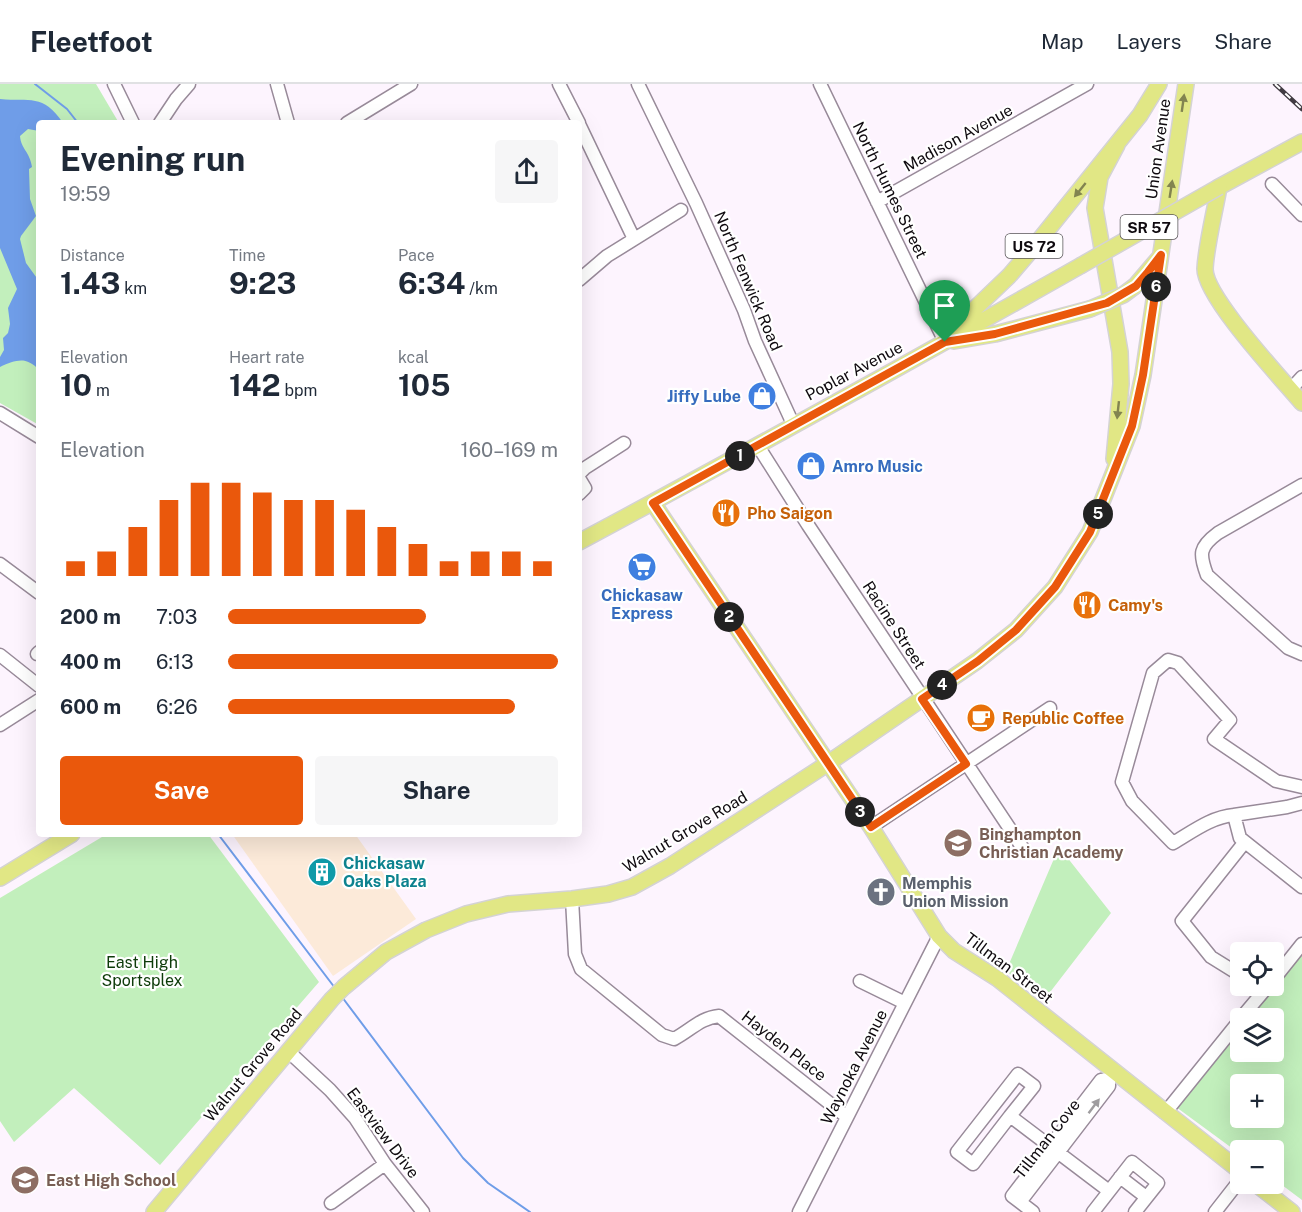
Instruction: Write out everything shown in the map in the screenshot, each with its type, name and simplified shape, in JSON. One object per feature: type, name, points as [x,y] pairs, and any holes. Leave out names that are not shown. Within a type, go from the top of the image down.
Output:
[{"type":"main road","name":"Union Avenue","points":[[1117,145],[1140,115],[1159,84]]},
{"type":"main road","name":"Union Avenue","points":[[1161,255],[1186,84]]},
{"type":"main road","name":"Poplar Avenue","points":[[582,540],[758,446],[793,424],[945,342],[1302,142]]},
{"type":"main road","name":"US 72","points":[[945,342],[964,319],[1015,269],[1117,145]]},
{"type":"main road","name":"Walnut Grove Road","points":[[1113,476],[1121,384],[1120,352],[1095,207],[1100,177],[1117,145]]},
{"type":"main road","points":[[1219,187],[1205,270],[1210,289],[1302,403]]},
{"type":"main road","name":"US 72","points":[[945,342],[995,334],[1090,309],[1123,295],[1136,286],[1161,255]]},
{"type":"main road","name":"Walnut Grove Road","points":[[154,1212],[332,999],[386,952],[426,930],[466,914],[508,904],[572,899],[608,894],[632,887],[670,866],[827,764],[978,661],[1016,630],[1055,587],[1090,532],[1113,476],[1132,426],[1143,375],[1161,255]]},
{"type":"main road","name":"Tillman Street","points":[[653,503],[871,827],[939,936],[954,951],[998,979],[1112,1076],[1230,1163]]},
{"type":"main road","points":[[0,878],[67,837]]},
{"type":"main road","points":[[1269,1194],[1292,1212]]},
{"type":"street","points":[[114,84],[132,120]]},
{"type":"street","points":[[162,120],[189,84]]},
{"type":"street","points":[[278,84],[287,120]]},
{"type":"street","points":[[352,120],[411,84]]},
{"type":"street","points":[[559,84],[577,120]]},
{"type":"street","name":"North Fenwick Road","points":[[638,84],[672,150],[744,310],[754,341],[793,424]]},
{"type":"street","name":"North Humes Street","points":[[822,84],[945,342]]},
{"type":"street","name":"Madison Avenue","points":[[877,202],[1087,84]]},
{"type":"street","points":[[582,131],[634,239]]},
{"type":"street","points":[[1272,184],[1302,215]]},
{"type":"street","points":[[582,277],[600,261],[681,210]]},
{"type":"street","points":[[1291,389],[1302,377]]},
{"type":"street","points":[[0,412],[36,435]]},
{"type":"street","points":[[582,472],[624,443]]},
{"type":"street","name":"Racine Street","points":[[758,446],[922,699],[1024,850]]},
{"type":"street","points":[[1302,485],[1218,533],[1208,540],[1201,550],[1202,562],[1207,575],[1288,648],[1302,654]]},
{"type":"street","points":[[0,564],[36,591]]},
{"type":"street","points":[[0,656],[36,684]]},
{"type":"street","points":[[1302,787],[1276,781],[1215,739],[1230,720],[1178,663],[1168,660],[1153,673],[1122,782],[1132,801],[1173,843],[1221,816],[1302,803]]},
{"type":"street","points":[[0,725],[36,702]]},
{"type":"street","points":[[871,827],[1050,708]]},
{"type":"street","points":[[1234,815],[1237,832],[1244,843],[1302,887]]},
{"type":"street","points":[[1230,969],[1211,957],[1182,921],[1244,843]]},
{"type":"street","name":"Hayden Place","points":[[572,899],[575,954],[581,969],[662,1035],[674,1039],[706,1017],[719,1016],[847,1117]]},
{"type":"street","name":"Waynoka Avenue","points":[[799,1212],[939,936]]},
{"type":"street","points":[[1284,966],[1302,944]]},
{"type":"street","points":[[860,981],[905,1003]]},
{"type":"street","points":[[1165,1113],[1230,1033]]},
{"type":"street","name":"Eastview Drive","points":[[288,1051],[330,1089],[356,1118],[385,1164],[423,1212]]},
{"type":"street","points":[[1018,1074],[1034,1086],[1021,1103],[973,1164],[957,1152],[1018,1074]]},
{"type":"street","name":"Tillman Cove","points":[[1033,1212],[1020,1202],[1054,1149],[1109,1086],[1112,1076]]},
{"type":"street","points":[[1005,1091],[1021,1103]]},
{"type":"street","points":[[1010,1116],[1109,1191]]},
{"type":"street","points":[[977,1126],[993,1139]]},
{"type":"street","points":[[1093,1212],[1132,1162],[1158,1183],[1135,1212]]},
{"type":"street","points":[[331,1203],[385,1164]]},
{"type":"street","points":[[1120,1177],[1146,1197]]},
{"type":"street","points":[[1215,1212],[1230,1193]]},
{"type":"shaded area","points":[[234,837],[357,837],[416,919],[333,976]]},
{"type":"green space","points":[[0,84],[96,84],[117,120],[36,120],[36,423],[0,403]]},
{"type":"green space","name":"East High Sportsplex","points":[[102,837],[210,837],[319,982],[160,1165],[74,1088],[14,1142],[0,1121],[0,898]]},
{"type":"green space","points":[[1059,847],[1111,913],[1044,1000],[1006,971]]},
{"type":"green space","points":[[1302,953],[1302,1200],[1284,1186],[1284,1140],[1230,1140],[1230,1147],[1176,1107],[1230,1040],[1230,1062],[1284,1062],[1284,1008],[1256,1008],[1266,996],[1284,996],[1284,975]]},
{"type":"water","points":[[0,99],[35,101],[49,107],[61,120],[36,120],[36,130],[28,129],[20,136],[32,167],[29,169],[30,199],[36,216],[20,239],[26,263],[36,277],[36,368],[25,361],[0,367],[0,357],[4,350],[3,338],[8,333],[10,324],[8,308],[17,289],[0,248]]},
{"type":"waterway","points":[[35,84],[67,109],[76,120]]},
{"type":"waterway","points":[[220,837],[335,988]]},
{"type":"waterway","points":[[342,997],[463,1158],[488,1183],[530,1212]]},
{"type":"railway","points":[[1275,84],[1302,109]]},
{"type":"place","name":"Jiffy Lube","points":[[762,396]]},
{"type":"place","name":"Amro Music","points":[[811,466]]},
{"type":"place","name":"Pho Saigon","points":[[726,513]]},
{"type":"place","name":"Chickasaw Express","points":[[642,567]]},
{"type":"place","name":"Camy's","points":[[1087,605]]},
{"type":"place","name":"Republic Coffee","points":[[981,718]]},
{"type":"place","name":"Binghampton Christian Academy","points":[[958,843]]},
{"type":"place","name":"Chickasaw Oaks Plaza","points":[[322,872]]},
{"type":"place","name":"Memphis Union Mission","points":[[881,892]]},
{"type":"place","name":"East High School","points":[[25,1180]]},
{"type":"route","points":[[1161,255],[1143,375],[1132,426],[1090,532],[1055,587],[1016,630],[978,661],[922,699],[966,764],[871,827],[653,503],[945,342],[995,334],[1107,303],[1136,286],[1161,255]]}]
